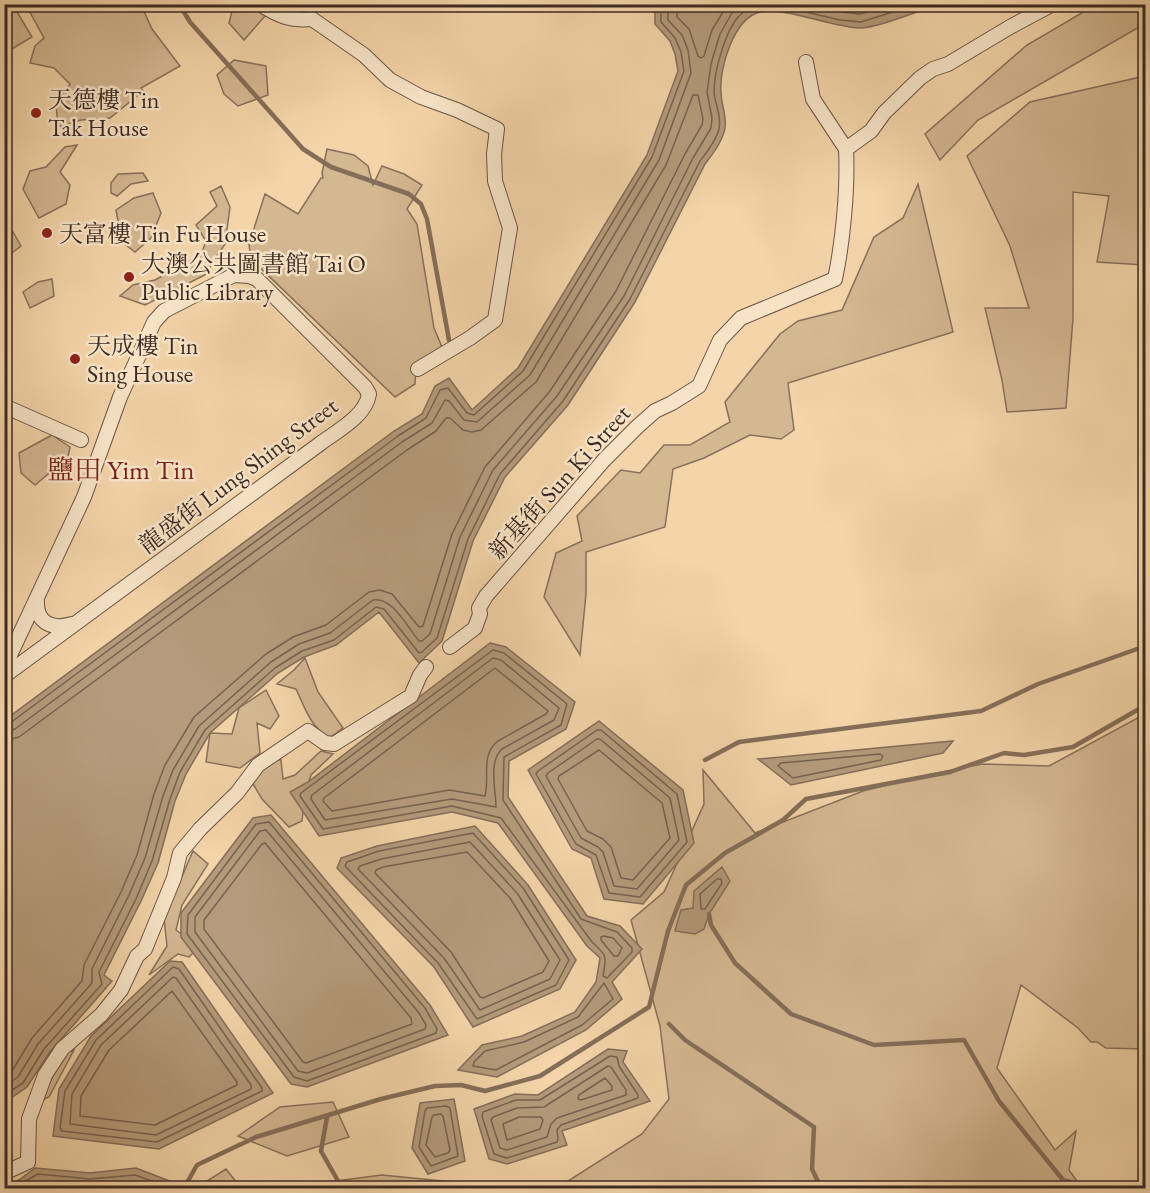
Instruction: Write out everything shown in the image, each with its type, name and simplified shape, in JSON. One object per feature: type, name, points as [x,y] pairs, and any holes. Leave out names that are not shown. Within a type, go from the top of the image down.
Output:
[{"type":"street","points":[[260,4],[275,15],[295,20],[312,19],[364,56],[390,81],[421,97],[497,129],[494,154],[495,181],[510,228],[495,320],[418,369]]},
{"type":"street","points":[[806,62],[813,99],[846,149],[871,131],[884,113],[920,78],[1053,4]]},
{"type":"street","name":"新基街 Sun Ki Street","points":[[450,647],[475,628],[480,614],[479,608],[486,596],[604,460],[655,411],[672,404],[699,386],[720,340],[741,318],[835,279],[840,255],[847,168],[846,149]]},
{"type":"street","name":"龍盛街 Lung Shing Street","points":[[4,668],[84,498],[120,397],[154,322],[165,311],[234,276],[249,276],[257,279],[365,387],[369,394],[366,404],[358,414],[321,443],[4,676]]},
{"type":"street","points":[[4,406],[81,440]]},
{"type":"street","points":[[37,601],[41,619],[50,625],[63,626],[79,621]]},
{"type":"street","points":[[4,1173],[28,1162],[29,1119],[45,1075],[62,1049],[101,1015],[121,990],[137,956],[145,949],[174,878],[180,853],[237,793],[258,765],[308,731],[325,742],[333,744],[411,696],[420,675],[426,668]]},
{"type":"shaded area","points":[[5,4],[13,5],[32,37],[5,53]]},
{"type":"shaded area","points":[[1097,4],[1145,5],[1141,26],[978,120],[940,160],[925,134],[1027,45]]},
{"type":"shaded area","points":[[26,5],[141,5],[152,29],[180,66],[141,88],[143,91],[110,118],[81,120],[58,127],[56,104],[70,84],[54,68],[30,63],[35,46],[44,38]]},
{"type":"shaded area","points":[[244,5],[258,5],[265,16],[244,40],[229,23],[232,11]]},
{"type":"shaded area","points":[[234,60],[266,66],[268,95],[238,106],[224,94],[217,75]]},
{"type":"shaded area","points":[[1145,76],[1145,265],[1097,262],[1109,196],[1073,192],[1073,318],[1066,408],[1007,412],[985,308],[1029,308],[1010,246],[967,156],[1030,102]]},
{"type":"shaded area","points":[[77,145],[60,172],[70,185],[66,204],[39,218],[23,189],[30,171],[46,167],[65,147]]},
{"type":"shaded area","points":[[327,149],[354,155],[368,166],[373,185],[382,166],[404,174],[422,185],[407,209],[417,224],[434,328],[442,347],[416,366],[415,384],[395,397],[251,259],[249,244],[265,194],[298,214],[323,178]]},
{"type":"shaded area","points":[[143,173],[148,181],[131,184],[117,196],[111,193],[111,183],[118,174]]},
{"type":"shaded area","points":[[918,184],[953,332],[788,383],[794,430],[781,439],[750,435],[704,458],[673,469],[665,527],[586,552],[586,594],[580,655],[544,597],[556,553],[582,541],[577,516],[621,470],[640,473],[664,445],[690,445],[730,422],[725,402],[780,334],[798,321],[842,310],[874,237],[903,218]]},
{"type":"shaded area","points":[[221,186],[230,207],[225,244],[205,275],[145,305],[120,296],[133,285],[155,280],[201,255],[206,241],[196,225],[217,206],[210,192]]},
{"type":"shaded area","points":[[153,193],[161,213],[151,238],[135,252],[122,242],[116,210],[134,198]]},
{"type":"shaded area","points":[[13,232],[21,246],[9,255],[5,254],[5,237]]},
{"type":"shaded area","points":[[52,279],[54,296],[30,308],[23,292],[38,282]]},
{"type":"shaded area","points":[[52,435],[70,447],[68,457],[35,485],[21,473],[19,453]]},
{"type":"shaded area","points":[[305,658],[318,692],[343,728],[329,738],[317,728],[305,710],[296,689],[277,684]]},
{"type":"shaded area","points":[[266,690],[279,716],[270,729],[257,723],[260,753],[240,768],[206,762],[210,733],[232,734],[239,708]]},
{"type":"shaded area","points":[[1145,714],[1145,1049],[1106,1048],[1097,1042],[1091,1042],[1078,1028],[1021,985],[997,1068],[1055,1150],[1076,1131],[1069,1170],[1082,1188],[557,1188],[642,1134],[669,1099],[660,1026],[631,920],[664,892],[704,804],[703,770],[755,833],[863,791],[932,774],[982,764],[1049,766]]},
{"type":"shaded area","points":[[321,751],[333,754],[311,775],[305,795],[302,821],[289,827],[262,799],[253,784],[259,759],[281,760],[283,779],[295,775]]},
{"type":"shaded area","points":[[193,851],[208,864],[182,905],[176,930],[199,947],[189,957],[178,954],[149,975],[167,946],[164,918]]},
{"type":"shaded area","points":[[74,1050],[49,1097],[40,1101],[65,1053]]},
{"type":"shaded area","points":[[333,1102],[349,1137],[287,1156],[238,1136],[280,1107]]},
{"type":"shaded area","points":[[226,1169],[241,1188],[197,1188],[199,1186]]},
{"type":"shaded area","points":[[382,1175],[453,1182],[459,1188],[281,1188]]},
{"type":"water","points":[[655,5],[937,5],[887,22],[859,28],[769,11],[751,16],[743,24],[730,45],[723,70],[721,92],[725,123],[720,142],[705,164],[635,302],[568,405],[505,477],[473,541],[442,641],[419,663],[379,612],[336,645],[304,657],[278,673],[210,733],[186,774],[175,801],[158,863],[104,975],[112,981],[49,1053],[27,1087],[5,1102],[5,720],[394,431],[422,414],[435,386],[449,378],[472,410],[518,368],[647,155],[678,71],[670,41],[655,24]]},
{"type":"water","points":[[490,643],[506,647],[575,702],[566,729],[509,761],[508,797],[587,916],[620,926],[642,949],[612,982],[622,999],[586,1030],[497,1077],[458,1070],[482,1045],[522,1036],[575,1012],[596,982],[600,958],[587,946],[498,823],[452,812],[319,836],[290,792],[308,782]]},
{"type":"water","points":[[599,721],[683,790],[694,843],[643,904],[604,899],[591,858],[572,849],[528,770]]},
{"type":"water","points":[[953,741],[943,753],[791,785],[758,759]]},
{"type":"water","points":[[271,815],[430,1005],[448,1035],[307,1087],[291,1084],[181,937],[181,913],[253,818]]},
{"type":"water","points":[[475,826],[528,885],[576,960],[560,989],[473,1027],[434,967],[337,868],[341,858],[377,846]]},
{"type":"water","points":[[722,867],[730,881],[709,914],[704,929],[695,934],[675,931],[681,910],[693,908],[694,891]]},
{"type":"water","points":[[170,961],[182,962],[273,1093],[159,1149],[53,1136],[59,1089],[91,1036]]},
{"type":"water","points":[[608,1049],[627,1051],[623,1062],[650,1101],[562,1131],[567,1145],[507,1164],[489,1159],[474,1109],[515,1094],[538,1095]]},
{"type":"water","points":[[454,1099],[465,1161],[428,1174],[412,1148],[420,1103]]},
{"type":"water","points":[[35,1168],[90,1173],[136,1168],[172,1182],[170,1188],[5,1188],[5,1185],[19,1180]]},
{"type":"waterway","points":[[179,4],[190,22],[303,149],[331,167],[409,194],[421,204],[427,219],[449,340]]},
{"type":"waterway","points":[[705,760],[739,742],[981,711],[1038,684],[1140,648],[1146,626]]},
{"type":"waterway","points":[[184,1188],[197,1165],[256,1137],[381,1099],[435,1086],[461,1085],[485,1091],[540,1076],[649,1007],[668,931],[686,885],[725,853],[783,820],[806,799],[950,772],[1004,753],[1024,755],[1073,747],[1146,705]]},
{"type":"waterway","points":[[709,914],[711,925],[735,963],[791,1014],[874,1045],[964,1040],[999,1101],[1063,1180],[1092,1188]]},
{"type":"waterway","points":[[669,1024],[685,1040],[814,1127],[812,1169],[821,1188]]},
{"type":"waterway","points":[[327,1117],[321,1151],[342,1188]]},
{"type":"place","name":"天德樓 Tin Tak House","points":[[36,113]]},
{"type":"place","name":"天富樓 Tin Fu House","points":[[47,233]]},
{"type":"place","name":"大澳公共圖書館 Tai O Public Library","points":[[129,277]]},
{"type":"place","name":"天成樓 Tin Sing House","points":[[75,359]]},
{"type":"district","name":"鹽田 Yim Tin","points":[[121,469]]}]
